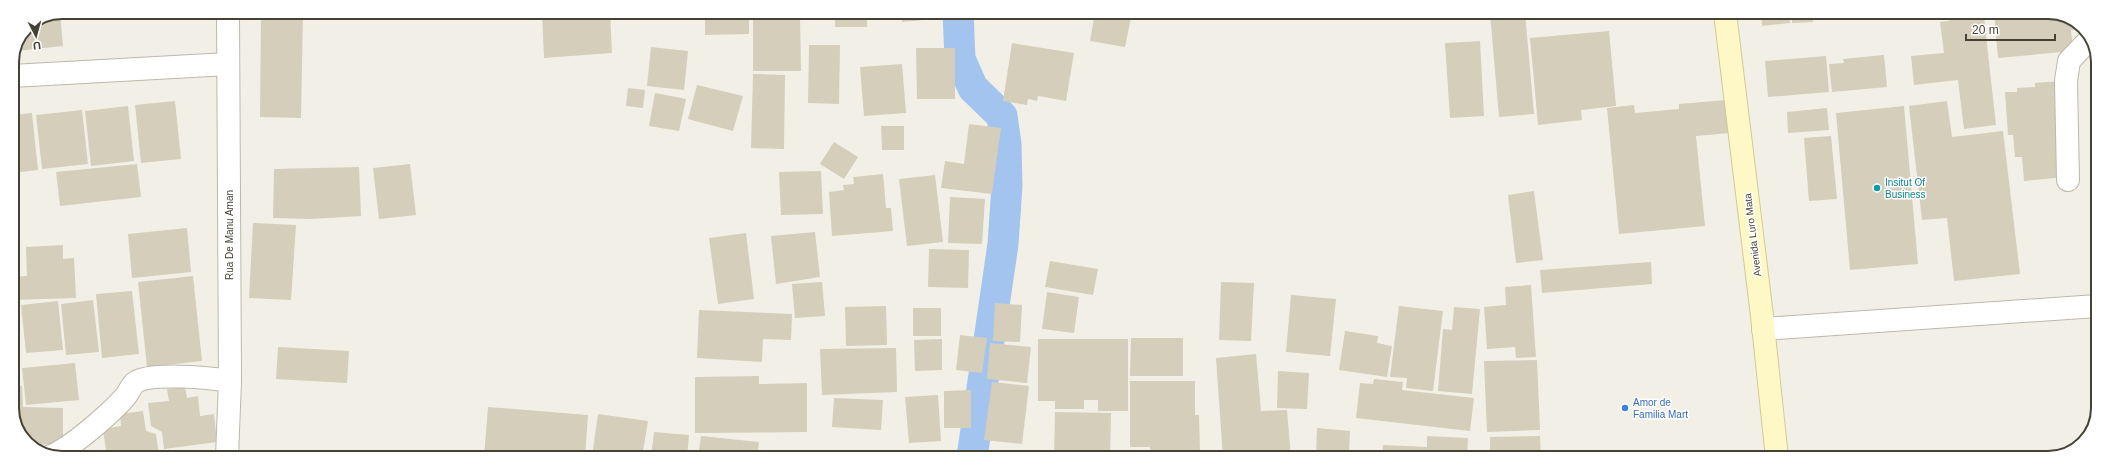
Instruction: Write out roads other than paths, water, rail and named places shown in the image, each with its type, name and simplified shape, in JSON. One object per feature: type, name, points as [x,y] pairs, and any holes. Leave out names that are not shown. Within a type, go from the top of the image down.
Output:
[{"type":"main road","name":"Avenida Luro Mata","points":[[1726,19],[1776,451]]},
{"type":"street","name":"Rua De Manu Aman","points":[[227,451],[230,381],[228,19]]},
{"type":"street","points":[[2068,180],[2066,81],[2069,61],[2086,43]]},
{"type":"street","points":[[19,76],[228,64]]},
{"type":"street","points":[[1763,329],[2091,306]]},
{"type":"street","points":[[64,451],[125,397],[136,382],[155,378],[179,377],[204,377],[230,381]]},
{"type":"waterway","points":[[958,19],[960,59],[973,88],[1002,116],[1006,144],[1007,186],[1003,244],[973,451]]},
{"type":"place","name":"Insitut Of Business","points":[[1877,188]]},
{"type":"place","name":"Amor de Familia Mart","points":[[1625,408]]}]
